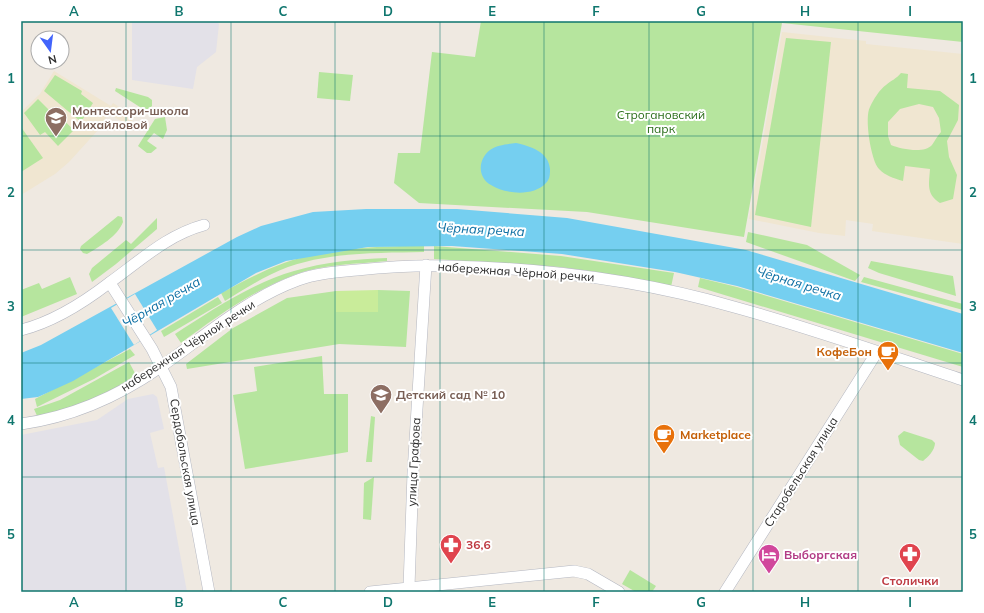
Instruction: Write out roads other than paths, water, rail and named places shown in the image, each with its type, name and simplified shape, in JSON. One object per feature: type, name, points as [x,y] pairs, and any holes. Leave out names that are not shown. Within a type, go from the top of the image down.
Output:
[{"type":"street","points":[[21,330],[43,322],[68,310],[110,283],[135,262],[179,233],[204,225]]},
{"type":"street","name":"набережная Чёрной речки","points":[[21,424],[58,417],[97,403],[137,383],[222,322],[254,302],[298,280],[326,273],[426,265],[545,271],[596,277],[646,286],[734,307],[963,380]]},
{"type":"street","name":"улица Графова","points":[[409,587],[413,480],[426,265]]},
{"type":"street","name":"Сердобольская улица","points":[[110,283],[123,300],[172,389],[209,592]]},
{"type":"street","name":"Старобельская улица","points":[[725,592],[877,352]]},
{"type":"street","points":[[370,592],[574,571],[588,574],[619,592]]},
{"type":"water","points":[[516,143],[538,151],[549,163],[550,176],[547,181],[534,190],[519,193],[497,188],[486,182],[481,173],[481,163],[483,158],[490,150],[503,145]]},
{"type":"water","name":"Чёрная речка","points":[[366,209],[457,209],[567,218],[746,250],[963,314],[963,353],[737,286],[675,272],[562,254],[452,246],[368,247],[286,261],[256,273],[73,381],[38,397],[21,399],[21,353],[41,345],[237,237],[261,226],[313,212]]},
{"type":"place","name":"Монтессори-школа Михайловой","points":[[56,138]]},
{"type":"place","name":"КофеБон","points":[[888,372]]},
{"type":"place","name":"Детский сад № 10","points":[[381,414]]},
{"type":"place","name":"Marketplace","points":[[664,454]]},
{"type":"place","name":"36,6","points":[[451,564]]},
{"type":"place","name":"Выборгская","points":[[769,574]]},
{"type":"place","name":"Столички","points":[[910,574]]},
{"type":"park label","name":"Строгановский парк","points":[[661,122]]}]
